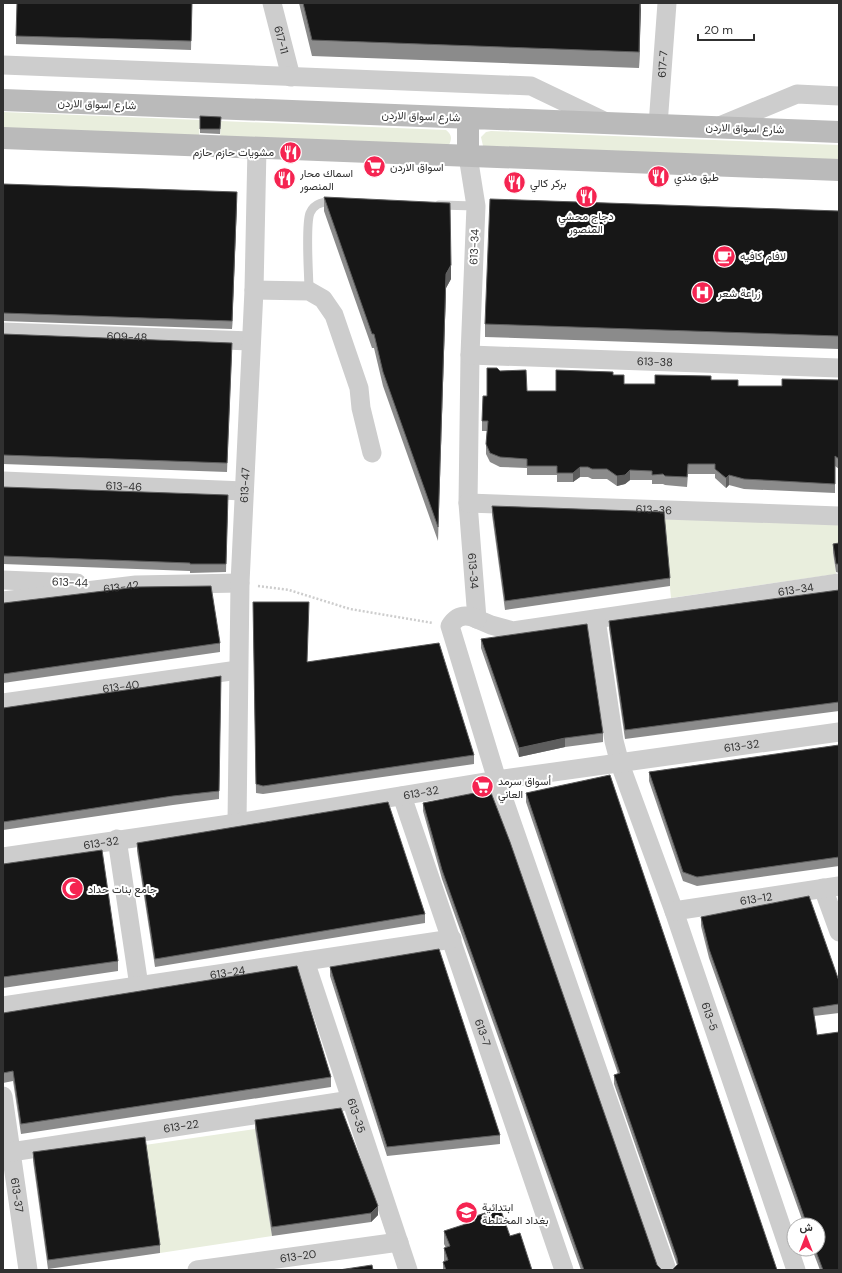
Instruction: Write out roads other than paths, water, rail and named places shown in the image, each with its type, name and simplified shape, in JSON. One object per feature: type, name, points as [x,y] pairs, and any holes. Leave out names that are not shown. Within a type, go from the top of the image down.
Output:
[{"type":"main road","name":"شارع اسواق الاردن","points":[[3,100],[468,118],[604,121],[658,125],[839,132]]},
{"type":"main road","points":[[468,118],[468,156]]},
{"type":"main road","points":[[3,138],[839,170]]},
{"type":"street","name":"617-11","points":[[272,3],[291,77]]},
{"type":"street","name":"617-7","points":[[658,125],[667,3]]},
{"type":"street","points":[[3,65],[531,86],[604,121]]},
{"type":"street","points":[[717,127],[796,94],[839,96]]},
{"type":"street","name":"613-47","points":[[237,823],[240,583],[254,290],[257,148]]},
{"type":"street","name":"613-34","points":[[468,156],[476,206],[470,355],[468,502],[477,619],[491,625],[513,631],[839,583]]},
{"type":"street","points":[[254,290],[309,291],[323,299],[334,315],[359,388],[361,408],[372,453]]},
{"type":"street","name":"609-48","points":[[3,332],[251,341]]},
{"type":"street","name":"613-38","points":[[470,355],[839,368]]},
{"type":"street","name":"613-46","points":[[3,481],[244,491]]},
{"type":"street","name":"613-36","points":[[468,502],[839,516]]},
{"type":"street","name":"613-44","points":[[3,580],[136,585]]},
{"type":"street","name":"613-42","points":[[3,601],[136,585],[240,583]]},
{"type":"street","points":[[477,619],[470,615],[461,616],[453,621],[450,626],[498,780],[667,1270]]},
{"type":"street","name":"613-5","points":[[596,619],[614,741],[620,764],[674,911],[796,1270]]},
{"type":"street","name":"613-40","points":[[3,703],[238,670]]},
{"type":"street","name":"613-32","points":[[3,857],[117,839],[237,823],[498,780],[839,732]]},
{"type":"street","name":"613-7","points":[[402,796],[564,1270]]},
{"type":"street","points":[[117,839],[139,986]]},
{"type":"street","points":[[831,887],[839,932]]},
{"type":"street","name":"613-12","points":[[674,911],[831,887]]},
{"type":"street","name":"613-24","points":[[3,1006],[452,939]]},
{"type":"street","name":"613-35","points":[[305,961],[408,1270]]},
{"type":"street","name":"613-37","points":[[3,1096],[28,1270]]},
{"type":"street","name":"613-22","points":[[11,1152],[351,1100]]},
{"type":"street","name":"613-20","points":[[197,1270],[399,1242]]},
{"type":"lane","points":[[309,291],[308,223],[310,212],[316,205],[326,201],[342,202]]},
{"type":"lane","points":[[428,204],[476,206]]},
{"type":"place","name":"مشويات حازم حازم","points":[[290,152]]},
{"type":"place","name":"اسواق الاردن","points":[[374,167]]},
{"type":"place","name":"طبق مندي","points":[[658,177]]},
{"type":"place","name":"اسماك محار المنصور","points":[[284,179]]},
{"type":"place","name":"بركر كالي","points":[[514,183]]},
{"type":"place","name":"دجاج محشي المنصور","points":[[586,196]]},
{"type":"place","name":"لافام كافيه","points":[[725,256]]},
{"type":"place","name":"زراعة شعر","points":[[702,293]]},
{"type":"place","name":"أسواق سرمد العاني","points":[[483,787]]},
{"type":"place","name":"جامع بنات حداد","points":[[73,889]]},
{"type":"place","name":"ابتدائية بغداد المختلطة","points":[[467,1213]]}]
